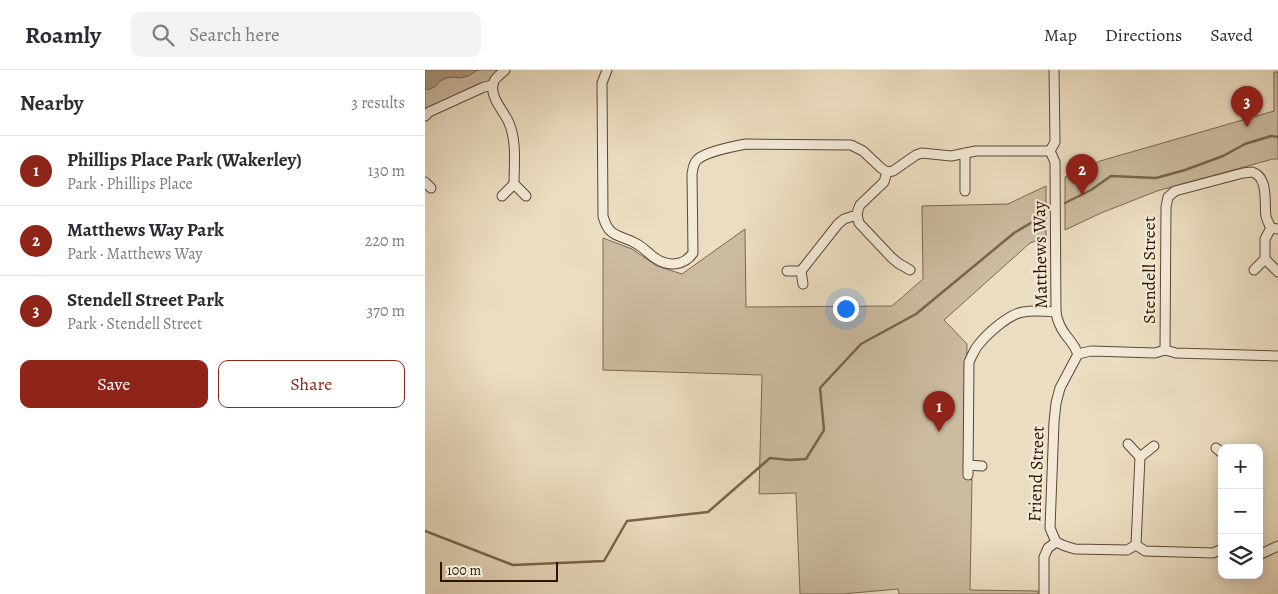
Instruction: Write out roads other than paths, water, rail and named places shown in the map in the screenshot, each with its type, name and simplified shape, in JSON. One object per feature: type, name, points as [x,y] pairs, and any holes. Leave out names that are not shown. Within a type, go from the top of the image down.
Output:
[{"type":"street","points":[[502,196],[514,184],[514,140],[509,123],[493,96],[493,85],[505,70]]},
{"type":"street","points":[[607,70],[602,83],[603,216],[606,226],[611,232],[637,244],[662,262],[670,264],[682,263],[689,259],[693,253],[692,174],[693,166],[697,159],[704,156],[746,144],[851,145],[863,151],[887,172],[893,171],[915,155],[922,153],[951,156],[975,151],[1050,151]]},
{"type":"street","name":"Matthews Way","points":[[1054,70],[1055,142],[1050,151],[1055,162],[1055,312],[1058,323],[1079,354]]},
{"type":"street","points":[[425,116],[429,112],[484,87],[493,85]]},
{"type":"street","points":[[965,153],[965,191]]},
{"type":"street","points":[[887,172],[884,182],[860,205],[857,216],[859,223],[892,258],[910,270]]},
{"type":"street","name":"Stendell Street","points":[[1165,350],[1166,207],[1168,197],[1175,191],[1252,172],[1260,178],[1264,186],[1266,217],[1275,228]]},
{"type":"street","points":[[514,184],[527,196]]},
{"type":"street","points":[[803,284],[801,271],[839,224],[844,220],[857,216]]},
{"type":"street","points":[[1254,270],[1265,259],[1265,239],[1275,228]]},
{"type":"street","points":[[1265,259],[1278,272]]},
{"type":"street","points":[[787,271],[801,271]]},
{"type":"street","points":[[968,475],[969,362],[973,353],[979,344],[1011,316],[1026,311],[1055,312]]},
{"type":"street","points":[[1079,354],[1091,351],[1155,353],[1165,350],[1176,354],[1278,356]]},
{"type":"street","name":"Friend Street","points":[[1044,594],[1045,557],[1048,548],[1056,542],[1050,528],[1056,404],[1060,388],[1079,354]]},
{"type":"street","points":[[1128,444],[1140,457],[1136,545]]},
{"type":"street","points":[[1140,457],[1154,446]]},
{"type":"street","points":[[968,465],[982,466]]},
{"type":"street","points":[[1056,542],[1075,549],[1127,550],[1136,545]]},
{"type":"street","points":[[1136,545],[1145,551],[1213,553],[1218,551]]},
{"type":"street","points":[[1263,553],[1278,546]]},
{"type":"waterway","points":[[1065,203],[1091,190],[1111,176],[1156,178],[1223,156],[1245,144],[1271,136],[1278,137]]},
{"type":"waterway","points":[[425,531],[513,565],[604,561],[627,521],[708,512],[770,458],[806,459],[824,430],[820,388],[861,344],[916,314],[1014,233],[1046,214]]},
{"type":"place","name":"Stendell Street Park","points":[[1247,127]]},
{"type":"place","name":"Matthews Way Park","points":[[1082,195]]},
{"type":"place","name":"Phillips Place Park (Wakerley)","points":[[939,432]]}]
